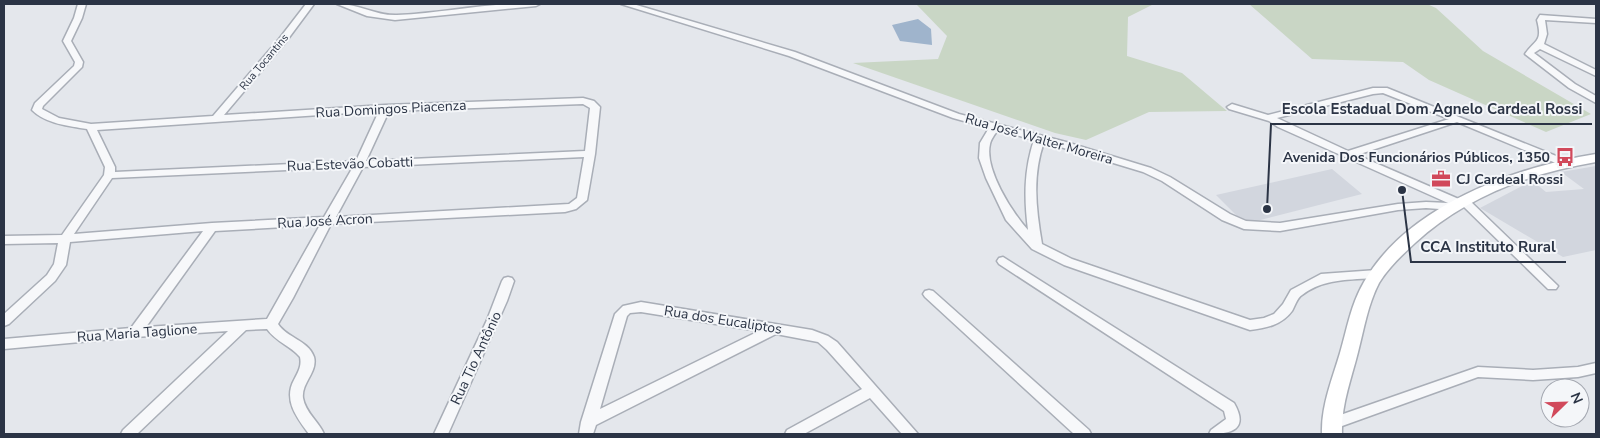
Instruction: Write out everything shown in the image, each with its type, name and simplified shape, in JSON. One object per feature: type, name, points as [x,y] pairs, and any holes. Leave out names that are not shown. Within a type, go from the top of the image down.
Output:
[{"type":"street","name":"Rua Domingos Piacenza","points":[[82,4],[78,18],[67,41],[68,47],[79,62],[78,66],[43,98],[38,105],[37,110],[58,121],[91,127],[385,108],[583,101],[595,107],[590,154],[582,200]]},
{"type":"street","name":"Rua Tocantins","points":[[216,119],[282,41],[310,4]]},
{"type":"street","points":[[342,4],[370,14],[395,18],[536,4]]},
{"type":"street","name":"Rua José Walter Moreira","points":[[624,4],[792,54],[956,116],[1040,138],[1147,170],[1166,179],[1226,217],[1244,225],[1280,227],[1398,207],[1459,204]]},
{"type":"street","points":[[1596,21],[1544,17],[1542,20],[1544,34],[1539,45],[1530,51],[1529,54],[1532,58],[1596,100]]},
{"type":"street","points":[[1539,45],[1596,73]]},
{"type":"street","points":[[1272,119],[1272,116],[1277,114],[1384,90],[1562,162]]},
{"type":"street","points":[[316,434],[299,406],[296,395],[297,385],[307,368],[306,354],[303,350],[276,333],[271,324],[360,164],[385,108]]},
{"type":"street","points":[[1232,108],[1272,119],[1346,155],[1459,204],[1552,286]]},
{"type":"street","points":[[1346,155],[1457,119]]},
{"type":"street","points":[[995,126],[985,143],[984,158],[991,178],[1010,217],[1036,246],[1068,262],[1250,325],[1262,324],[1278,318],[1291,304],[1295,293],[1325,277],[1377,274]]},
{"type":"street","points":[[4,321],[51,278],[60,266],[65,239],[109,175],[110,167],[91,127]]},
{"type":"street","points":[[1036,246],[1029,190],[1032,158],[1040,138]]},
{"type":"street","name":"Rua Estevão Cobatti","points":[[109,175],[590,154]]},
{"type":"street","points":[[1596,158],[1562,162],[1495,186],[1459,204],[1407,241],[1377,274],[1367,292],[1336,395],[1332,429],[1478,372],[1533,375],[1578,372],[1596,368]]},
{"type":"street","name":"Rua José Acron","points":[[4,240],[65,239],[212,227],[565,208],[572,207],[582,200]]},
{"type":"street","points":[[135,332],[212,227]]},
{"type":"street","points":[[1003,261],[1228,407],[1233,414],[1234,421],[1216,434]]},
{"type":"street","name":"Rua Tio Antônio","points":[[441,434],[459,390],[472,368],[499,309],[508,281]]},
{"type":"street","points":[[929,294],[1084,434]]},
{"type":"street","name":"Rua dos Eucaliptos","points":[[587,428],[621,314],[627,309],[641,307],[823,339],[832,346],[910,434]]},
{"type":"street","name":"Rua Maria Taglione","points":[[4,344],[135,332],[271,324]]},
{"type":"street","points":[[128,434],[243,326]]},
{"type":"street","points":[[587,428],[774,329]]},
{"type":"street","points":[[792,434],[870,391]]},
{"type":"shaded area","points":[[1596,166],[1596,250],[1563,257],[1480,208],[1522,186],[1535,183],[1546,192],[1584,189],[1561,172]]},
{"type":"shaded area","points":[[1332,169],[1362,194],[1245,224],[1216,195]]},
{"type":"green space","points":[[916,4],[1154,4],[1128,17],[1127,56],[1182,73],[1227,111],[1149,112],[1086,140],[1055,133],[853,63],[938,59],[947,36]]},
{"type":"green space","points":[[1249,4],[1427,4],[1436,8],[1483,51],[1591,114],[1546,132],[1429,80],[1403,62],[1312,59]]},
{"type":"water","points":[[918,19],[931,29],[932,45],[900,41],[892,25]]},
{"type":"place","name":"Avenida Dos Funcionários Públicos, 1350","points":[[1565,157]]},
{"type":"place","name":"CJ Cardeal Rossi","points":[[1441,179]]},
{"type":"place","name":"CCA Instituto Rural","points":[[1402,190]]},
{"type":"place","name":"Escola Estadual Dom Agnelo Cardeal Rossi","points":[[1267,209]]}]
